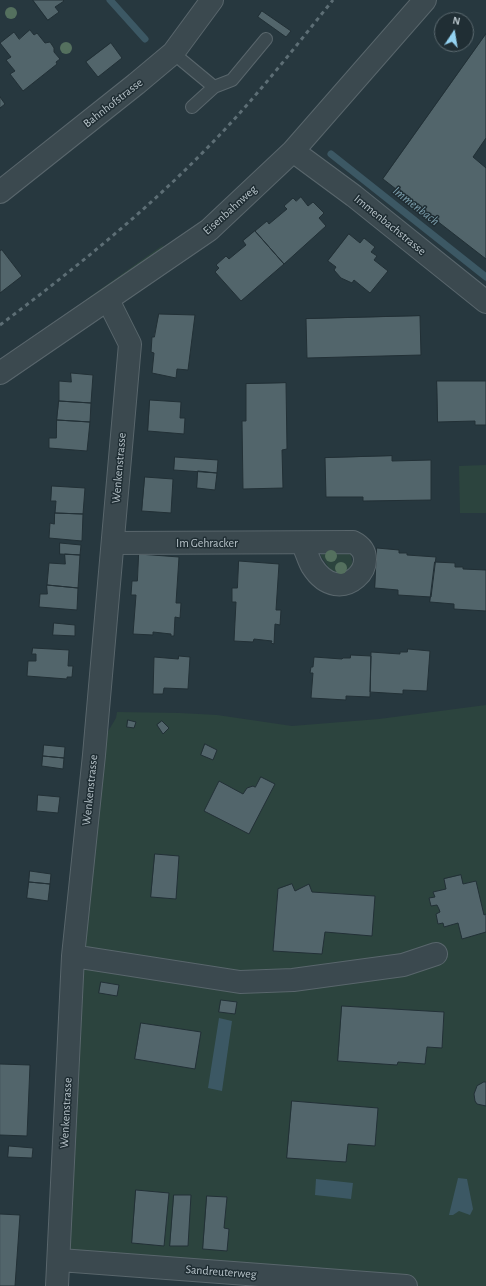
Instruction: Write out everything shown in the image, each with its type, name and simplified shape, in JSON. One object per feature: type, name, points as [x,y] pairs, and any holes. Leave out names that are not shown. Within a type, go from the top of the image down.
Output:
[{"type":"street","name":"Bahnhofstrasse","points":[[0,192],[173,53],[212,0]]},
{"type":"street","name":"Eisenbahnweg","points":[[0,373],[209,230],[293,151],[423,2]]},
{"type":"street","name":"Immenbachstrasse","points":[[293,151],[354,196],[486,302]]},
{"type":"street","name":"Wenkenstrasse","points":[[58,1286],[73,956],[130,344],[108,300]]},
{"type":"street","name":"Im Gehracker","points":[[112,543],[302,543]]},
{"type":"street","points":[[73,956],[240,982],[301,979],[403,964],[436,954]]},
{"type":"street","name":"Sandreuterweg","points":[[60,1260],[406,1286]]},
{"type":"lane","points":[[192,107],[214,87],[232,80],[266,40]]},
{"type":"lane","points":[[173,53],[214,87]]},
{"type":"green space","points":[[163,245],[161,252],[103,295],[88,298]]},
{"type":"green space","points":[[486,465],[486,513],[460,513],[459,466]]},
{"type":"green space","points":[[343,549],[351,555],[353,566],[344,575],[333,574],[321,556],[321,553]]},
{"type":"green space","points":[[486,705],[486,1286],[406,1286],[60,1260],[94,755],[116,718],[117,712],[217,715],[292,726],[379,719]]},
{"type":"water","points":[[219,1018],[232,1021],[222,1091],[208,1088]]},
{"type":"water","points":[[458,1178],[467,1179],[473,1209],[470,1215],[459,1211],[453,1215],[449,1215]]},
{"type":"water","points":[[316,1179],[353,1183],[351,1199],[315,1195]]},
{"type":"building","points":[[33,0],[64,1],[55,7],[59,12],[48,20]]},
{"type":"building","points":[[262,11],[291,31],[286,37],[258,17]]},
{"type":"building","points":[[30,30],[34,35],[37,33],[45,43],[50,42],[54,48],[54,52],[60,59],[56,62],[57,64],[23,91],[10,74],[15,71],[6,60],[11,57],[0,43],[14,32],[19,39]]},
{"type":"building","points":[[486,34],[486,138],[473,157],[486,168],[486,259],[383,179]]},
{"type":"building","points":[[111,43],[122,58],[98,77],[86,62]]},
{"type":"building","points":[[0,97],[5,104],[0,108]]},
{"type":"building","points":[[301,197],[308,206],[313,202],[324,213],[319,218],[326,226],[284,264],[255,231],[267,221],[269,224],[287,209],[284,206],[293,198],[296,201]]},
{"type":"building","points":[[255,231],[284,264],[241,301],[215,272],[219,268],[216,265],[226,256],[229,259],[246,245],[243,241]]},
{"type":"building","points":[[349,234],[360,243],[364,238],[375,247],[371,252],[377,256],[374,260],[388,271],[370,293],[354,280],[352,283],[341,278],[334,270],[336,267],[328,261]]},
{"type":"building","points":[[2,250],[22,276],[0,293],[0,251]]},
{"type":"building","points":[[159,314],[195,315],[188,370],[177,369],[176,378],[152,373],[154,353],[151,352],[152,337],[154,337]]},
{"type":"building","points":[[420,316],[421,355],[307,358],[306,319]]},
{"type":"building","points":[[71,373],[93,375],[91,403],[59,401],[59,381],[71,382]]},
{"type":"building","points":[[437,381],[486,381],[486,425],[475,425],[475,421],[438,422]]},
{"type":"building","points":[[286,383],[287,449],[282,450],[283,488],[243,489],[242,421],[246,421],[246,384]]},
{"type":"building","points":[[150,400],[181,402],[180,418],[185,418],[184,434],[148,431]]},
{"type":"building","points":[[59,401],[91,403],[90,422],[57,420]]},
{"type":"building","points":[[57,420],[90,422],[87,451],[49,448],[49,438],[56,438]]},
{"type":"building","points":[[392,456],[392,461],[431,460],[431,500],[363,501],[363,497],[326,497],[325,458]]},
{"type":"building","points":[[175,457],[218,460],[217,473],[174,470]]},
{"type":"building","points":[[198,471],[217,473],[215,490],[197,488]]},
{"type":"building","points":[[145,477],[173,479],[171,513],[142,511]]},
{"type":"building","points":[[52,486],[85,488],[83,514],[55,513],[56,501],[51,501]]},
{"type":"building","points":[[55,513],[83,514],[82,541],[49,538],[50,523],[54,524]]},
{"type":"building","points":[[60,543],[81,545],[80,555],[60,554]]},
{"type":"building","points":[[377,548],[399,550],[399,553],[407,553],[407,555],[436,557],[431,597],[398,595],[398,590],[375,588]]},
{"type":"building","points":[[65,554],[80,555],[78,588],[47,585],[49,563],[65,564]]},
{"type":"building","points":[[139,554],[179,557],[176,603],[181,603],[180,618],[175,617],[174,636],[171,636],[171,634],[153,632],[153,635],[133,634],[136,595],[131,595],[132,581],[137,581]]},
{"type":"building","points":[[239,561],[279,564],[276,610],[281,610],[280,625],[275,624],[274,644],[271,643],[272,641],[254,639],[253,642],[234,641],[236,602],[232,602],[232,588],[237,588]]},
{"type":"building","points":[[435,562],[455,563],[455,567],[463,567],[463,569],[486,570],[486,611],[454,609],[454,604],[430,602]]},
{"type":"building","points":[[47,585],[78,588],[77,610],[39,607],[40,594],[47,594]]},
{"type":"building","points":[[54,623],[75,625],[75,636],[53,635]]},
{"type":"building","points":[[33,648],[69,650],[68,666],[73,666],[72,677],[67,677],[67,679],[27,676],[28,661],[36,661],[36,654],[32,654]]},
{"type":"building","points":[[408,649],[430,651],[427,691],[403,690],[403,694],[370,692],[371,652],[400,654],[400,652],[407,652]]},
{"type":"building","points":[[351,655],[371,656],[370,697],[346,696],[346,700],[311,698],[313,673],[310,673],[311,667],[313,667],[314,657],[342,659],[350,658]]},
{"type":"building","points":[[179,656],[190,657],[188,689],[164,688],[163,694],[153,694],[154,657],[178,659]]},
{"type":"building","points":[[128,720],[136,722],[134,728],[127,727]]},
{"type":"building","points":[[162,721],[169,728],[163,734],[157,725]]},
{"type":"building","points":[[205,744],[217,750],[213,760],[201,755]]},
{"type":"building","points":[[44,745],[65,747],[64,758],[43,756]]},
{"type":"building","points":[[43,756],[64,758],[63,769],[42,766]]},
{"type":"building","points":[[261,777],[275,784],[249,834],[204,811],[219,781],[243,794],[247,788],[253,786],[255,787]]},
{"type":"building","points":[[38,795],[60,797],[58,813],[37,811]]},
{"type":"building","points":[[155,854],[179,856],[176,899],[151,897]]},
{"type":"building","points":[[30,871],[51,874],[50,884],[29,882]]},
{"type":"building","points":[[461,875],[463,884],[476,881],[484,915],[486,914],[486,932],[462,939],[458,923],[444,927],[443,923],[438,924],[436,914],[440,912],[439,909],[437,905],[431,906],[429,898],[435,897],[433,892],[446,889],[444,879]]},
{"type":"building","points":[[29,882],[50,884],[48,901],[27,898]]},
{"type":"building","points":[[292,884],[295,891],[309,884],[312,892],[375,896],[372,936],[325,932],[322,954],[273,951],[278,889]]},
{"type":"building","points":[[101,982],[119,985],[117,996],[99,993]]},
{"type":"building","points":[[221,1000],[237,1002],[235,1014],[219,1012]]},
{"type":"building","points":[[342,1006],[444,1012],[442,1048],[427,1047],[425,1064],[398,1062],[397,1065],[338,1061]]},
{"type":"building","points":[[141,1023],[201,1032],[195,1069],[135,1059]]},
{"type":"building","points":[[0,1064],[30,1065],[27,1136],[0,1135]]},
{"type":"building","points":[[486,1082],[486,1106],[477,1104],[474,1094],[477,1086]]},
{"type":"building","points":[[292,1101],[378,1108],[375,1146],[348,1144],[346,1162],[287,1158]]},
{"type":"building","points":[[9,1146],[33,1148],[32,1158],[8,1157]]},
{"type":"building","points":[[136,1190],[169,1193],[164,1246],[132,1243]]},
{"type":"building","points":[[174,1195],[191,1195],[188,1246],[170,1246]]},
{"type":"building","points":[[207,1196],[227,1197],[224,1228],[229,1229],[227,1251],[203,1249]]},
{"type":"building","points":[[0,1214],[20,1215],[15,1286],[0,1286]]},
{"type":"waterway","name":"Immenbach","points":[[110,0],[145,39]]},
{"type":"waterway","name":"Immenbach","points":[[331,154],[486,277]]},
{"type":"railway","points":[[0,325],[60,279],[118,231],[175,180],[242,111],[333,0]]}]
